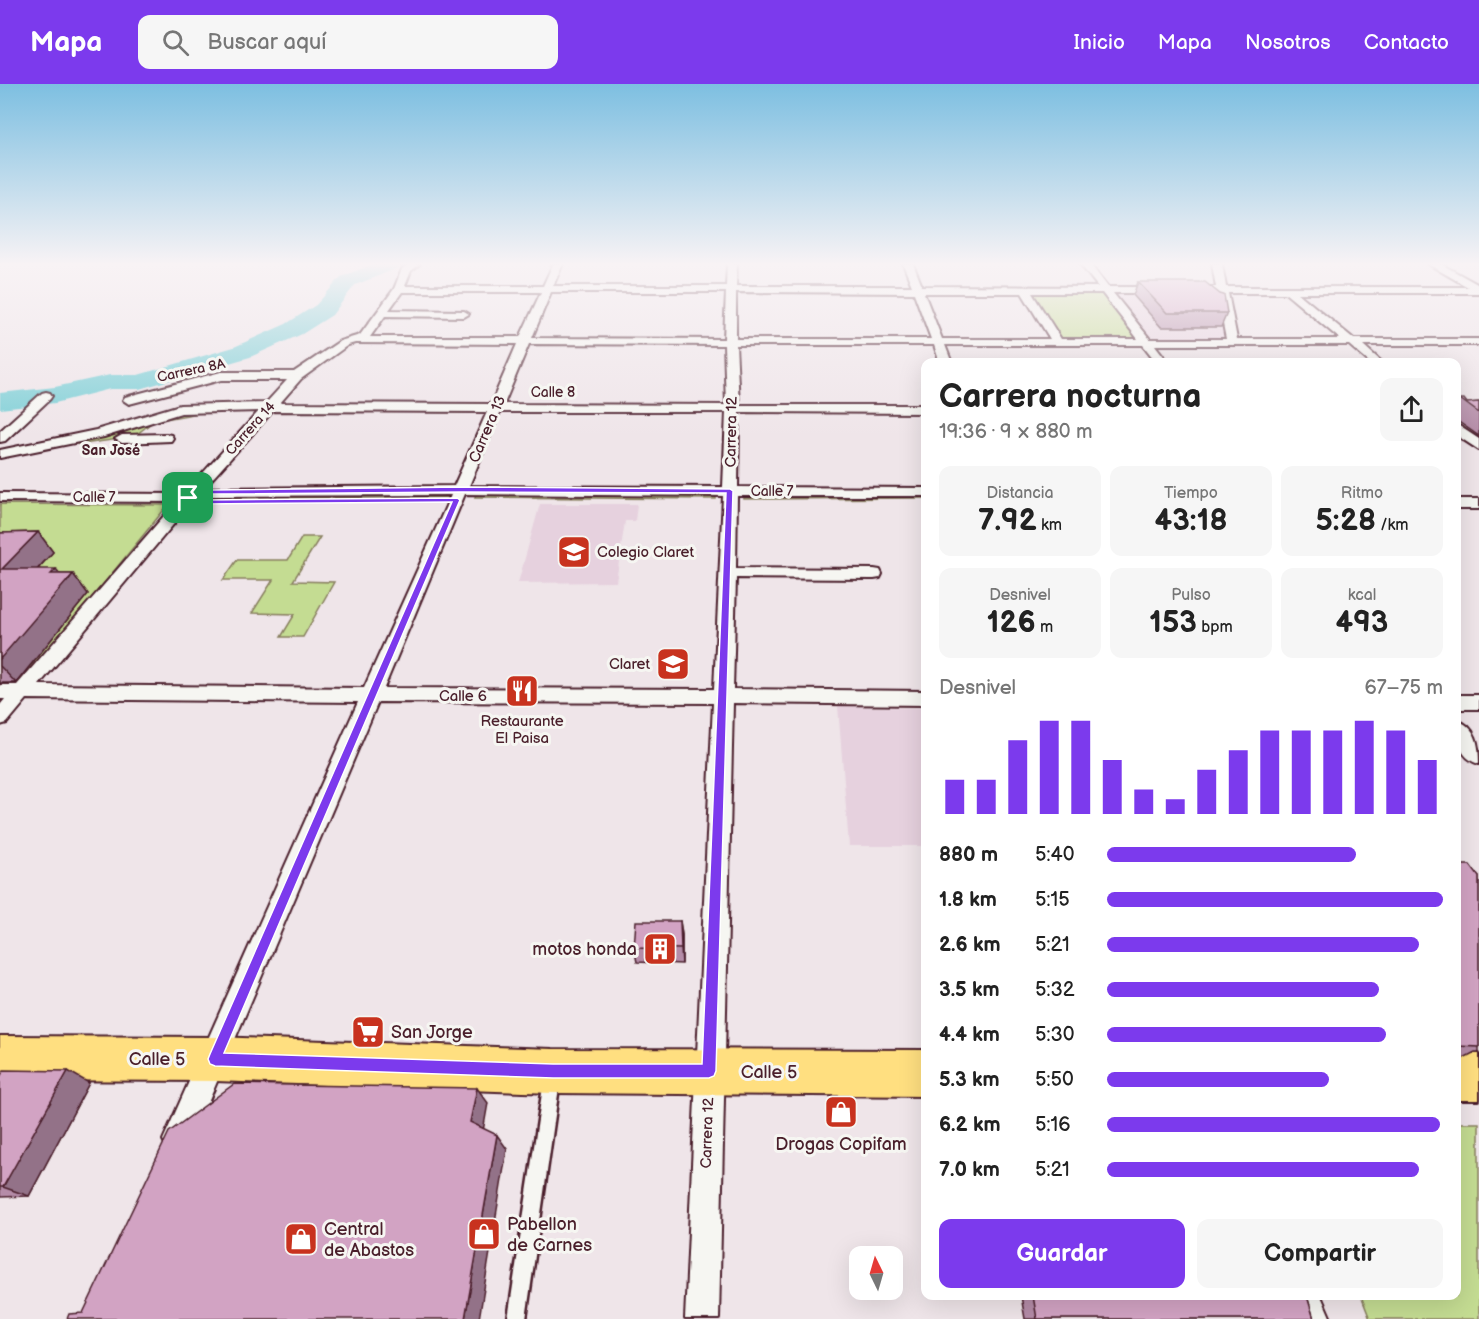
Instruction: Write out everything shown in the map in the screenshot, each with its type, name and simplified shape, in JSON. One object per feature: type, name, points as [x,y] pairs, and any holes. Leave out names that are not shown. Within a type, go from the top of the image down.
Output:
[{"type":"main road","name":"Calle 5","points":[[0,1058],[215,1059],[553,1071],[921,1073]]},
{"type":"main road","points":[[1461,1077],[1479,1077]]},
{"type":"street","name":"Carrera 14","points":[[0,717],[188,498],[297,376],[344,343],[364,337],[376,322]]},
{"type":"street","name":"Carrera 13","points":[[165,1167],[215,1059],[533,322]]},
{"type":"street","name":"Carrera 12","points":[[702,1319],[729,496],[734,408],[730,322]]},
{"type":"street","points":[[930,322],[944,358]]},
{"type":"street","points":[[1045,322],[1058,342]]},
{"type":"street","points":[[1130,322],[1159,358]]},
{"type":"street","points":[[1228,322],[1232,342]]},
{"type":"street","points":[[1326,322],[1371,358]]},
{"type":"street","points":[[356,340],[938,343],[1479,342]]},
{"type":"street","name":"Carrera 8A","points":[[129,400],[221,376],[297,376]]},
{"type":"street","points":[[0,438],[46,396]]},
{"type":"street","points":[[166,438],[128,438],[156,423],[218,407]]},
{"type":"street","name":"Calle 8","points":[[0,454],[99,434],[180,409],[218,407],[921,409]]},
{"type":"street","points":[[1461,432],[1479,447]]},
{"type":"street","name":"Calle 7","points":[[0,497],[188,498],[202,502],[459,495],[729,496],[921,492]]},
{"type":"street","points":[[1461,492],[1479,492]]},
{"type":"street","name":"Calle 7","points":[[729,496],[921,502]]},
{"type":"street","points":[[1461,504],[1479,504]]},
{"type":"street","points":[[727,573],[874,574]]},
{"type":"street","name":"Calle 6","points":[[0,692],[921,698]]},
{"type":"street","points":[[1461,702],[1479,702]]},
{"type":"street","points":[[1461,733],[1479,756]]},
{"type":"street","points":[[1307,1300],[1314,1319]]},
{"type":"lane","points":[[517,1319],[553,1071]]},
{"type":"shaded area","points":[[1134,322],[1224,322],[1228,341],[1149,340]]},
{"type":"shaded area","name":"Colegio Claret","points":[[540,504],[637,504],[635,521],[625,521],[616,582],[518,583]]},
{"type":"shaded area","points":[[838,706],[921,708],[921,846],[849,846]]},
{"type":"green space","points":[[1048,322],[1124,322],[1138,340],[1060,340]]},
{"type":"green space","points":[[180,410],[199,413],[154,421],[133,437],[83,444],[49,444]]},
{"type":"green space","points":[[477,492],[716,494],[716,499],[475,497]]},
{"type":"green space","points":[[453,493],[451,498],[204,498],[208,495]]},
{"type":"green space","points":[[921,494],[921,498],[744,499],[744,495]]},
{"type":"green space","points":[[0,504],[168,505],[18,688],[0,688]]},
{"type":"green space","points":[[302,537],[320,537],[293,581],[334,582],[303,637],[281,637],[295,614],[252,613],[273,580],[223,580],[237,560],[288,560]]},
{"type":"green space","points":[[1461,1123],[1479,1123],[1479,1319],[1370,1319],[1363,1300],[1461,1300]]},
{"type":"building","points":[[1461,399],[1467,403],[1479,402],[1479,413]]},
{"type":"building","points":[[38,532],[2,569],[56,569],[51,574],[73,574],[0,659],[0,533]]},
{"type":"building","points":[[1461,865],[1470,865],[1479,877],[1479,1047],[1461,1046]]},
{"type":"building","points":[[636,921],[680,921],[681,949],[634,948]]},
{"type":"building","points":[[4,1070],[68,1071],[3,1187],[0,1187],[0,1077]]},
{"type":"building","name":"Central de Abastos","points":[[234,1084],[477,1088],[470,1122],[497,1135],[465,1319],[67,1319],[69,1314],[83,1313],[169,1132]]},
{"type":"building","points":[[1034,1300],[1308,1300],[1314,1319],[1037,1319]]},
{"type":"waterway","points":[[0,401],[55,395],[110,382],[139,382],[242,352],[306,322]]},
{"type":"place","name":"Colegio Claret","points":[[574,552]]},
{"type":"place","name":"Claret","points":[[673,664]]},
{"type":"place","name":"Restaurante El Paisa","points":[[522,691]]},
{"type":"place","name":"motos honda","points":[[660,949]]},
{"type":"place","name":"San Jorge","points":[[368,1032]]},
{"type":"place","name":"Drogas Copifam","points":[[841,1112]]},
{"type":"place","name":"Pabellon de Carnes","points":[[484,1234]]},
{"type":"place","name":"Central de Abastos","points":[[301,1239]]},
{"type":"district","name":"San José","points":[[111,450]]},
{"type":"route","points":[[730,491],[709,1071],[553,1071],[215,1059],[457,500],[202,502],[188,498],[208,492],[730,491]]}]
